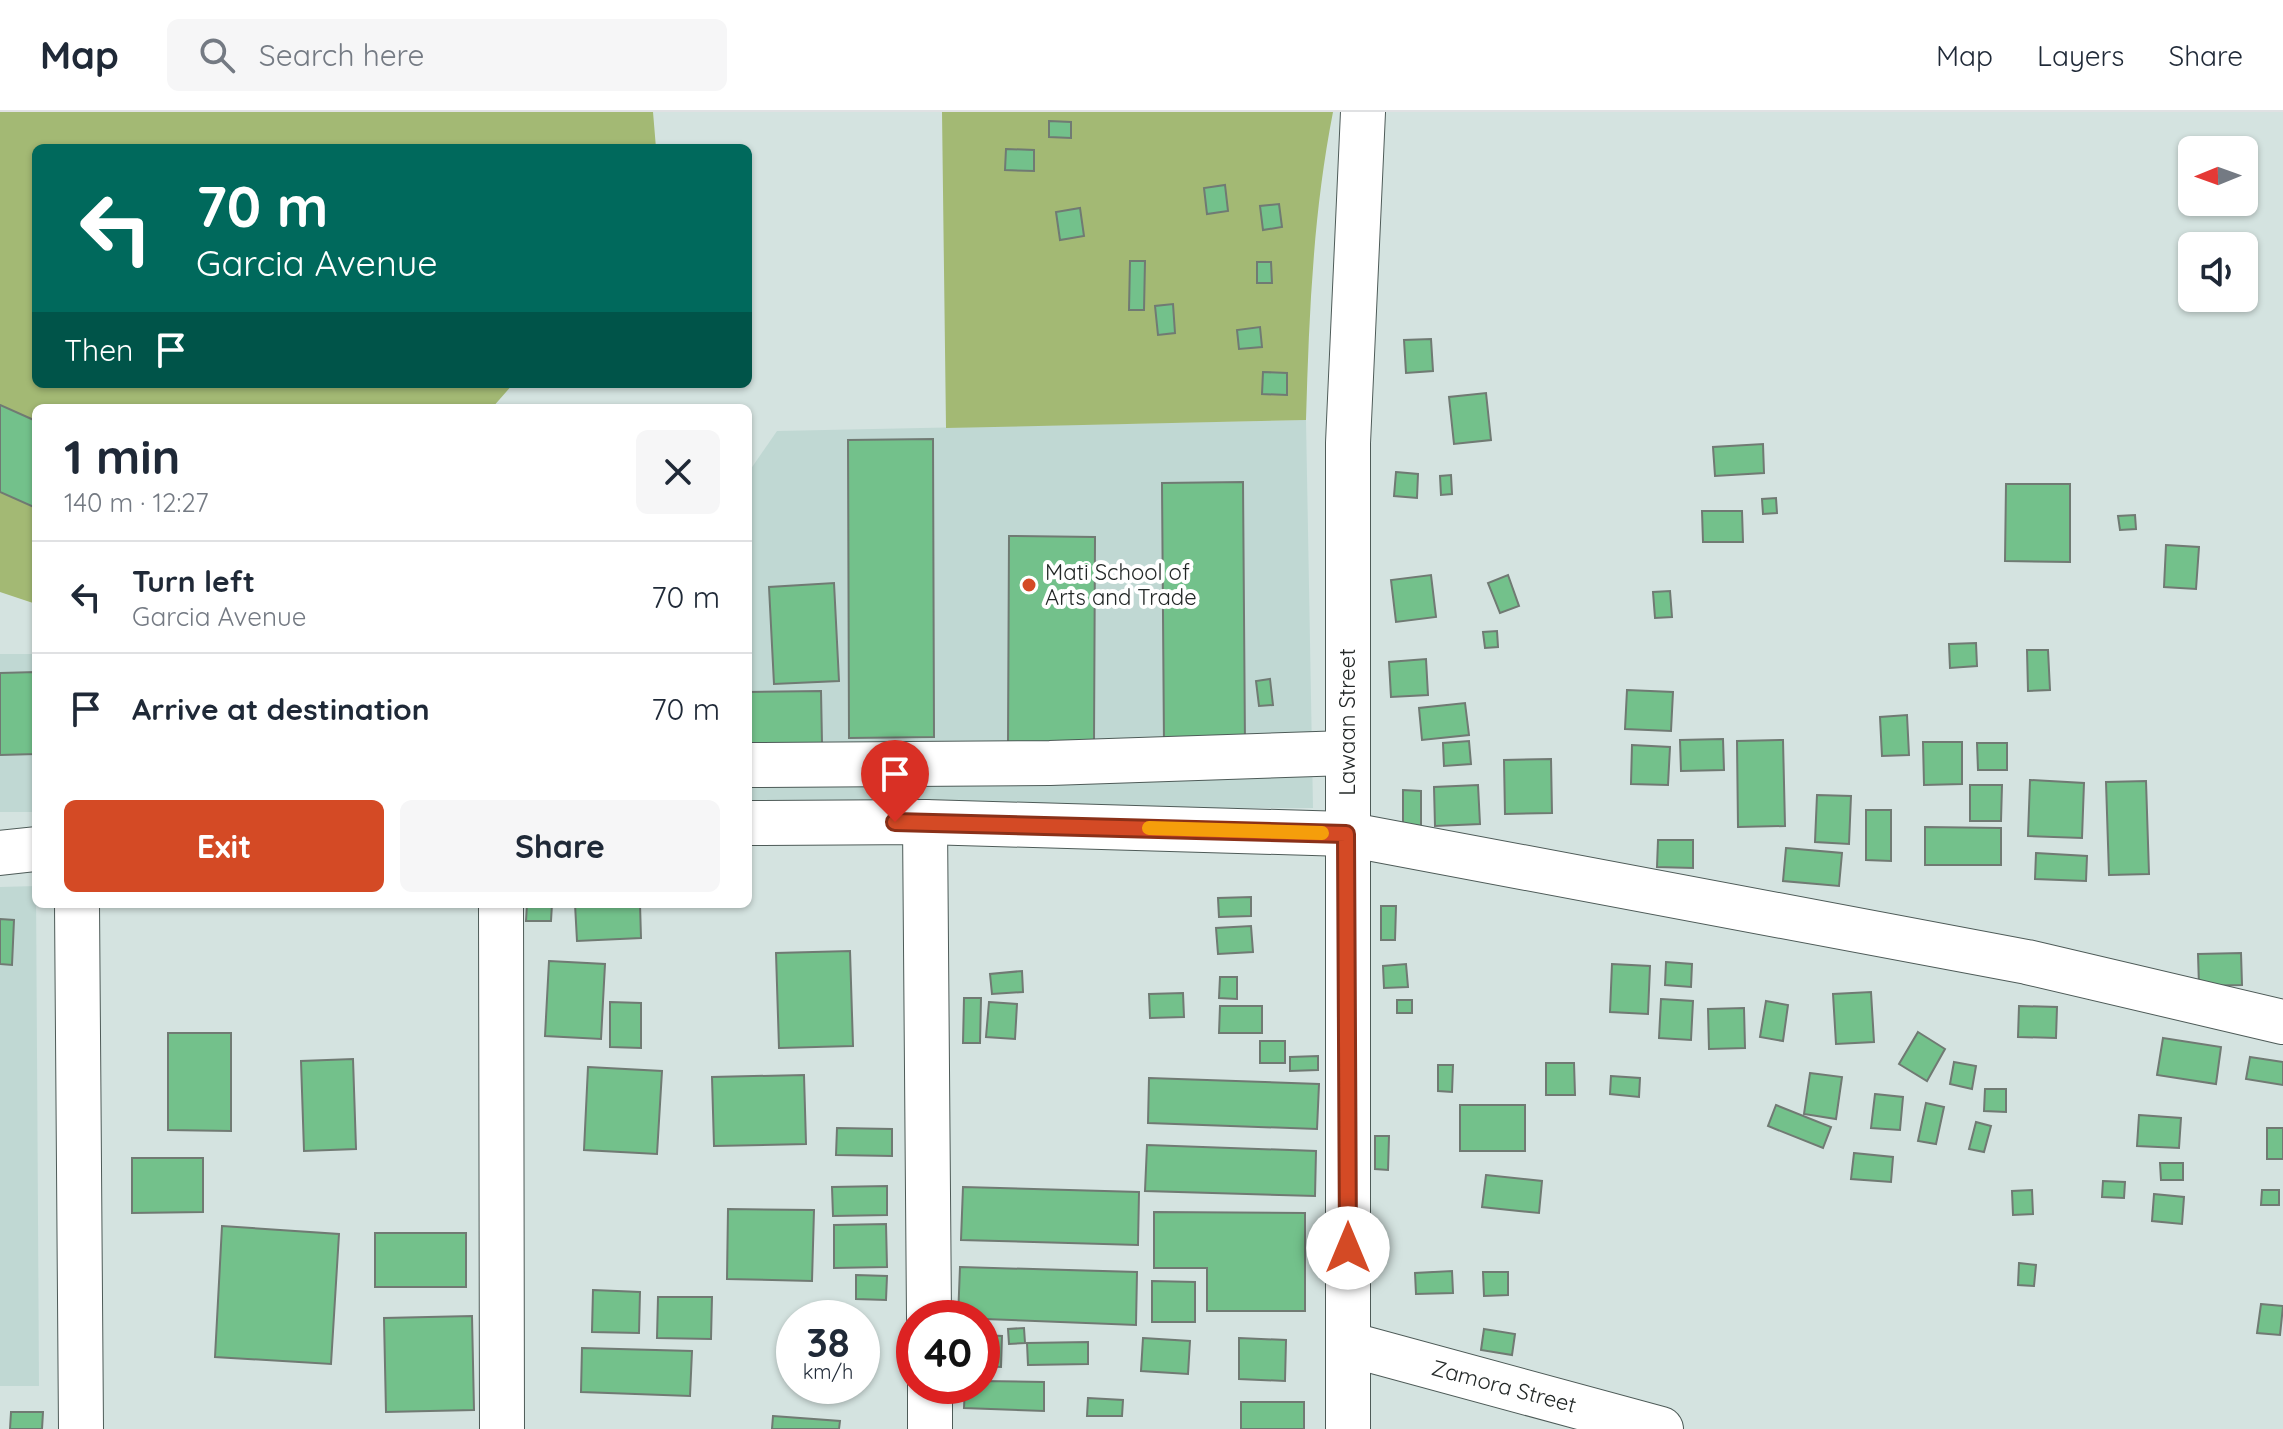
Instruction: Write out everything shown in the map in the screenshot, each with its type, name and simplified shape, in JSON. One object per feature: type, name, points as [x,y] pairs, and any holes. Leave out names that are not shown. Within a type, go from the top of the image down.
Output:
[{"type":"street","name":"Lawaan Street","points":[[1348,1429],[1348,443],[1363,112]]},
{"type":"street","points":[[752,765],[1266,759],[1347,753]]},
{"type":"street","points":[[925,822],[929,1300]]},
{"type":"street","points":[[752,823],[925,822],[1346,834],[2027,962],[2283,1022]]},
{"type":"street","points":[[0,853],[32,849]]},
{"type":"street","points":[[77,908],[81,1429]]},
{"type":"street","points":[[501,908],[502,1429]]},
{"type":"street","name":"Zamora Street","points":[[1348,1344],[1661,1429]]},
{"type":"street","points":[[930,1404],[930,1429]]},
{"type":"shaded area","name":"Mati School of Arts and Trade","points":[[1306,420],[1313,808],[752,809],[752,467],[777,431]]},
{"type":"shaded area","points":[[0,654],[32,654],[32,812],[0,812]]},
{"type":"shaded area","points":[[32,886],[32,908],[36,908],[39,1386],[0,1386],[0,887]]},
{"type":"green space","points":[[0,112],[653,112],[656,144],[32,144],[32,388],[510,388],[496,404],[32,404],[32,603],[0,592]]},
{"type":"green space","points":[[942,112],[1333,112],[1316,227],[1306,420],[946,428]]},
{"type":"building","points":[[1049,121],[1071,122],[1071,138],[1049,137]]},
{"type":"building","points":[[1006,149],[1034,150],[1034,171],[1005,170]]},
{"type":"building","points":[[1225,185],[1228,211],[1207,214],[1204,188]]},
{"type":"building","points":[[1279,204],[1282,227],[1263,230],[1260,206]]},
{"type":"building","points":[[1080,208],[1084,236],[1060,240],[1056,212]]},
{"type":"building","points":[[1130,261],[1145,261],[1144,310],[1129,310]]},
{"type":"building","points":[[1257,262],[1271,262],[1272,283],[1257,283]]},
{"type":"building","points":[[1173,304],[1175,333],[1158,335],[1155,306]]},
{"type":"building","points":[[1260,327],[1262,347],[1239,349],[1237,330]]},
{"type":"building","points":[[1431,339],[1433,371],[1406,373],[1404,340]]},
{"type":"building","points":[[1263,372],[1287,373],[1287,395],[1262,394]]},
{"type":"building","points":[[1486,393],[1491,440],[1454,444],[1449,397]]},
{"type":"building","points":[[0,405],[32,419],[32,506],[0,492]]},
{"type":"building","points":[[933,439],[934,737],[849,738],[848,440]]},
{"type":"building","points":[[1763,444],[1764,473],[1715,476],[1713,447]]},
{"type":"building","points":[[1396,472],[1418,474],[1417,498],[1394,496]]},
{"type":"building","points":[[1451,475],[1452,494],[1441,495],[1440,476]]},
{"type":"building","points":[[1243,482],[1245,745],[1164,746],[1162,483]]},
{"type":"building","points":[[2006,484],[2070,484],[2070,562],[2005,561]]},
{"type":"building","points":[[1776,498],[1777,513],[1763,514],[1762,499]]},
{"type":"building","points":[[1702,511],[1742,511],[1743,542],[1703,542]]},
{"type":"building","points":[[2135,515],[2136,529],[2120,530],[2118,516]]},
{"type":"building","points":[[1009,536],[1095,537],[1094,743],[1008,743]]},
{"type":"building","points":[[2166,545],[2199,547],[2196,589],[2164,587]]},
{"type":"building","points":[[1431,575],[1436,617],[1396,622],[1391,580]]},
{"type":"building","points":[[1508,575],[1519,606],[1500,613],[1488,583]]},
{"type":"building","points":[[834,583],[839,681],[774,684],[769,587]]},
{"type":"building","points":[[1670,591],[1672,617],[1655,618],[1653,592]]},
{"type":"building","points":[[1497,631],[1498,647],[1485,648],[1483,632]]},
{"type":"building","points":[[1976,643],[1977,666],[1950,668],[1949,644]]},
{"type":"building","points":[[2027,650],[2048,650],[2050,690],[2028,691]]},
{"type":"building","points":[[1426,659],[1428,695],[1391,697],[1389,662]]},
{"type":"building","points":[[32,672],[32,754],[0,755],[0,673]]},
{"type":"building","points":[[1270,679],[1273,705],[1259,706],[1256,681]]},
{"type":"building","points":[[1627,690],[1673,692],[1671,731],[1625,729]]},
{"type":"building","points":[[821,691],[822,743],[752,744],[752,692]]},
{"type":"building","points":[[1465,703],[1469,735],[1422,740],[1419,708]]},
{"type":"building","points":[[1907,715],[1909,755],[1882,756],[1880,717]]},
{"type":"building","points":[[1723,739],[1724,770],[1681,771],[1680,740]]},
{"type":"building","points":[[1783,740],[1785,826],[1738,827],[1737,741]]},
{"type":"building","points":[[1469,741],[1471,764],[1444,766],[1443,743]]},
{"type":"building","points":[[1923,742],[1962,742],[1962,784],[1924,785]]},
{"type":"building","points":[[1977,743],[2007,743],[2007,770],[1978,770]]},
{"type":"building","points":[[1632,745],[1670,747],[1668,785],[1631,784]]},
{"type":"building","points":[[1551,759],[1552,813],[1505,814],[1504,760]]},
{"type":"building","points":[[2030,780],[2084,783],[2082,838],[2028,836]]},
{"type":"building","points":[[2146,781],[2149,874],[2109,875],[2106,782]]},
{"type":"building","points":[[1478,785],[1480,824],[1435,826],[1434,787]]},
{"type":"building","points":[[1970,785],[2002,785],[2001,821],[1970,821]]},
{"type":"building","points":[[1403,790],[1421,791],[1421,828],[1403,827]]},
{"type":"building","points":[[1817,795],[1851,796],[1849,844],[1815,842]]},
{"type":"building","points":[[1866,810],[1891,810],[1891,861],[1866,860]]},
{"type":"building","points":[[1925,827],[2001,828],[2001,865],[1925,865]]},
{"type":"building","points":[[1658,840],[1693,840],[1693,868],[1657,867]]},
{"type":"building","points":[[1786,848],[1842,853],[1839,886],[1783,881]]},
{"type":"building","points":[[2036,853],[2087,856],[2086,881],[2035,879]]},
{"type":"building","points":[[1251,897],[1251,916],[1219,917],[1218,898]]},
{"type":"building","points":[[1381,906],[1396,906],[1395,940],[1381,940]]},
{"type":"building","points":[[527,908],[552,908],[551,921],[526,921]]},
{"type":"building","points":[[575,908],[640,908],[641,938],[577,941]]},
{"type":"building","points":[[0,919],[14,920],[12,965],[0,964]]},
{"type":"building","points":[[1251,926],[1253,952],[1218,954],[1216,928]]},
{"type":"building","points":[[850,951],[853,1046],[779,1048],[776,953]]},
{"type":"building","points":[[2241,953],[2242,985],[2199,986],[2198,954]]},
{"type":"building","points":[[549,961],[605,964],[601,1039],[545,1036]]},
{"type":"building","points":[[1666,962],[1692,964],[1691,987],[1665,985]]},
{"type":"building","points":[[1406,964],[1408,987],[1384,988],[1383,966]]},
{"type":"building","points":[[1612,964],[1650,966],[1648,1014],[1610,1012]]},
{"type":"building","points":[[1022,971],[1023,992],[992,994],[990,974]]},
{"type":"building","points":[[1220,977],[1237,977],[1237,999],[1219,998]]},
{"type":"building","points":[[1871,992],[1874,1042],[1836,1044],[1833,994]]},
{"type":"building","points":[[1183,993],[1184,1017],[1150,1018],[1149,994]]},
{"type":"building","points":[[964,998],[981,998],[980,1043],[963,1043]]},
{"type":"building","points":[[1661,999],[1693,1001],[1691,1040],[1659,1038]]},
{"type":"building","points":[[1397,1000],[1412,1000],[1412,1013],[1397,1013]]},
{"type":"building","points":[[1766,1001],[1788,1005],[1783,1041],[1760,1037]]},
{"type":"building","points":[[610,1002],[641,1003],[641,1048],[610,1047]]},
{"type":"building","points":[[989,1002],[1017,1004],[1015,1039],[986,1037]]},
{"type":"building","points":[[1220,1006],[1262,1006],[1262,1033],[1219,1033]]},
{"type":"building","points":[[2019,1006],[2057,1007],[2056,1038],[2018,1037]]},
{"type":"building","points":[[1744,1008],[1745,1048],[1709,1049],[1708,1009]]},
{"type":"building","points":[[1918,1032],[1945,1049],[1927,1081],[1899,1064]]},
{"type":"building","points":[[168,1033],[231,1033],[231,1131],[168,1130]]},
{"type":"building","points":[[2163,1038],[2221,1047],[2216,1084],[2157,1075]]},
{"type":"building","points":[[1260,1041],[1285,1041],[1285,1063],[1260,1063]]},
{"type":"building","points":[[1318,1056],[1318,1070],[1290,1071],[1290,1057]]},
{"type":"building","points":[[2250,1057],[2283,1062],[2283,1085],[2246,1079]]},
{"type":"building","points":[[353,1059],[356,1149],[304,1151],[301,1061]]},
{"type":"building","points":[[1954,1062],[1976,1066],[1972,1089],[1950,1084]]},
{"type":"building","points":[[1546,1063],[1574,1063],[1575,1095],[1546,1095]]},
{"type":"building","points":[[1438,1065],[1453,1065],[1452,1092],[1438,1091]]},
{"type":"building","points":[[588,1067],[662,1071],[657,1154],[584,1150]]},
{"type":"building","points":[[1810,1073],[1842,1077],[1836,1119],[1804,1114]]},
{"type":"building","points":[[804,1075],[806,1144],[714,1146],[712,1077]]},
{"type":"building","points":[[1611,1076],[1640,1078],[1639,1097],[1610,1094]]},
{"type":"building","points":[[1149,1078],[1319,1084],[1317,1129],[1148,1123]]},
{"type":"building","points":[[1985,1089],[2006,1089],[2006,1112],[1984,1111]]},
{"type":"building","points":[[1875,1094],[1903,1097],[1900,1130],[1871,1128]]},
{"type":"building","points":[[1926,1103],[1944,1107],[1936,1144],[1918,1141]]},
{"type":"building","points":[[1460,1105],[1525,1105],[1525,1151],[1460,1151]]},
{"type":"building","points":[[1776,1105],[1831,1127],[1823,1148],[1768,1126]]},
{"type":"building","points":[[2139,1115],[2181,1118],[2179,1148],[2137,1146]]},
{"type":"building","points":[[1976,1122],[1991,1126],[1984,1152],[1969,1149]]},
{"type":"building","points":[[837,1128],[892,1129],[892,1156],[836,1155]]},
{"type":"building","points":[[2267,1128],[2283,1128],[2283,1159],[2267,1159]]},
{"type":"building","points":[[1375,1136],[1389,1136],[1388,1170],[1375,1169]]},
{"type":"building","points":[[1147,1145],[1316,1151],[1315,1196],[1145,1191]]},
{"type":"building","points":[[1854,1153],[1893,1157],[1891,1182],[1851,1179]]},
{"type":"building","points":[[132,1158],[203,1158],[203,1212],[132,1213]]},
{"type":"building","points":[[2160,1163],[2183,1163],[2183,1180],[2161,1180]]},
{"type":"building","points":[[1486,1175],[1542,1181],[1539,1213],[1482,1207]]},
{"type":"building","points":[[2103,1181],[2125,1182],[2124,1198],[2102,1197]]},
{"type":"building","points":[[887,1186],[887,1215],[833,1216],[832,1187]]},
{"type":"building","points":[[963,1187],[1139,1192],[1138,1245],[961,1240]]},
{"type":"building","points":[[2032,1190],[2033,1214],[2013,1215],[2012,1191]]},
{"type":"building","points":[[2262,1190],[2279,1190],[2279,1205],[2261,1205]]},
{"type":"building","points":[[2154,1194],[2184,1197],[2182,1224],[2152,1221]]},
{"type":"building","points":[[728,1209],[814,1210],[812,1281],[727,1279]]},
{"type":"building","points":[[1154,1212],[1305,1213],[1305,1311],[1207,1311],[1207,1268],[1154,1268]]},
{"type":"building","points":[[886,1224],[887,1267],[834,1268],[834,1225]]},
{"type":"building","points":[[222,1226],[339,1234],[331,1364],[215,1357]]},
{"type":"building","points":[[375,1233],[466,1233],[466,1287],[375,1287]]},
{"type":"building","points":[[2019,1263],[2036,1265],[2034,1286],[2018,1285]]},
{"type":"building","points":[[960,1267],[1137,1272],[1136,1325],[1000,1320],[1000,1300],[959,1300]]},
{"type":"building","points":[[1452,1271],[1453,1293],[1416,1294],[1415,1273]]},
{"type":"building","points":[[1483,1272],[1508,1272],[1508,1295],[1484,1296]]},
{"type":"building","points":[[856,1275],[887,1276],[886,1300],[856,1299]]},
{"type":"building","points":[[1152,1281],[1195,1282],[1195,1322],[1152,1322]]},
{"type":"building","points":[[593,1290],[640,1292],[639,1333],[592,1332]]},
{"type":"building","points":[[658,1297],[712,1297],[711,1339],[657,1338]]},
{"type":"building","points":[[2261,1304],[2283,1306],[2280,1335],[2257,1333]]},
{"type":"building","points":[[472,1316],[474,1410],[386,1412],[384,1318]]},
{"type":"building","points":[[1024,1328],[1025,1343],[1009,1344],[1008,1329]]},
{"type":"building","points":[[1484,1329],[1515,1334],[1512,1355],[1481,1350]]},
{"type":"building","points":[[1000,1336],[1002,1336],[1000,1367]]},
{"type":"building","points":[[1143,1338],[1190,1341],[1188,1374],[1141,1371]]},
{"type":"building","points":[[1239,1338],[1286,1340],[1285,1381],[1239,1379]]},
{"type":"building","points":[[1088,1342],[1088,1364],[1028,1365],[1027,1343]]},
{"type":"building","points":[[582,1348],[692,1351],[690,1396],[581,1392]]},
{"type":"building","points":[[1000,1381],[1044,1382],[1044,1411],[964,1408],[964,1404],[1000,1404]]},
{"type":"building","points":[[1088,1398],[1123,1400],[1122,1416],[1087,1416]]},
{"type":"building","points":[[1241,1402],[1304,1402],[1304,1429],[1241,1429]]},
{"type":"building","points":[[11,1412],[43,1412],[42,1429],[10,1429]]},
{"type":"building","points":[[773,1416],[840,1421],[839,1429],[772,1429]]},
{"type":"slow traffic","points":[[1149,828],[1322,833]]},
{"type":"place","name":"Mati School of Arts and Trade","points":[[1029,585]]},
{"type":"route","points":[[895,822],[1346,834],[1348,1248]]}]
